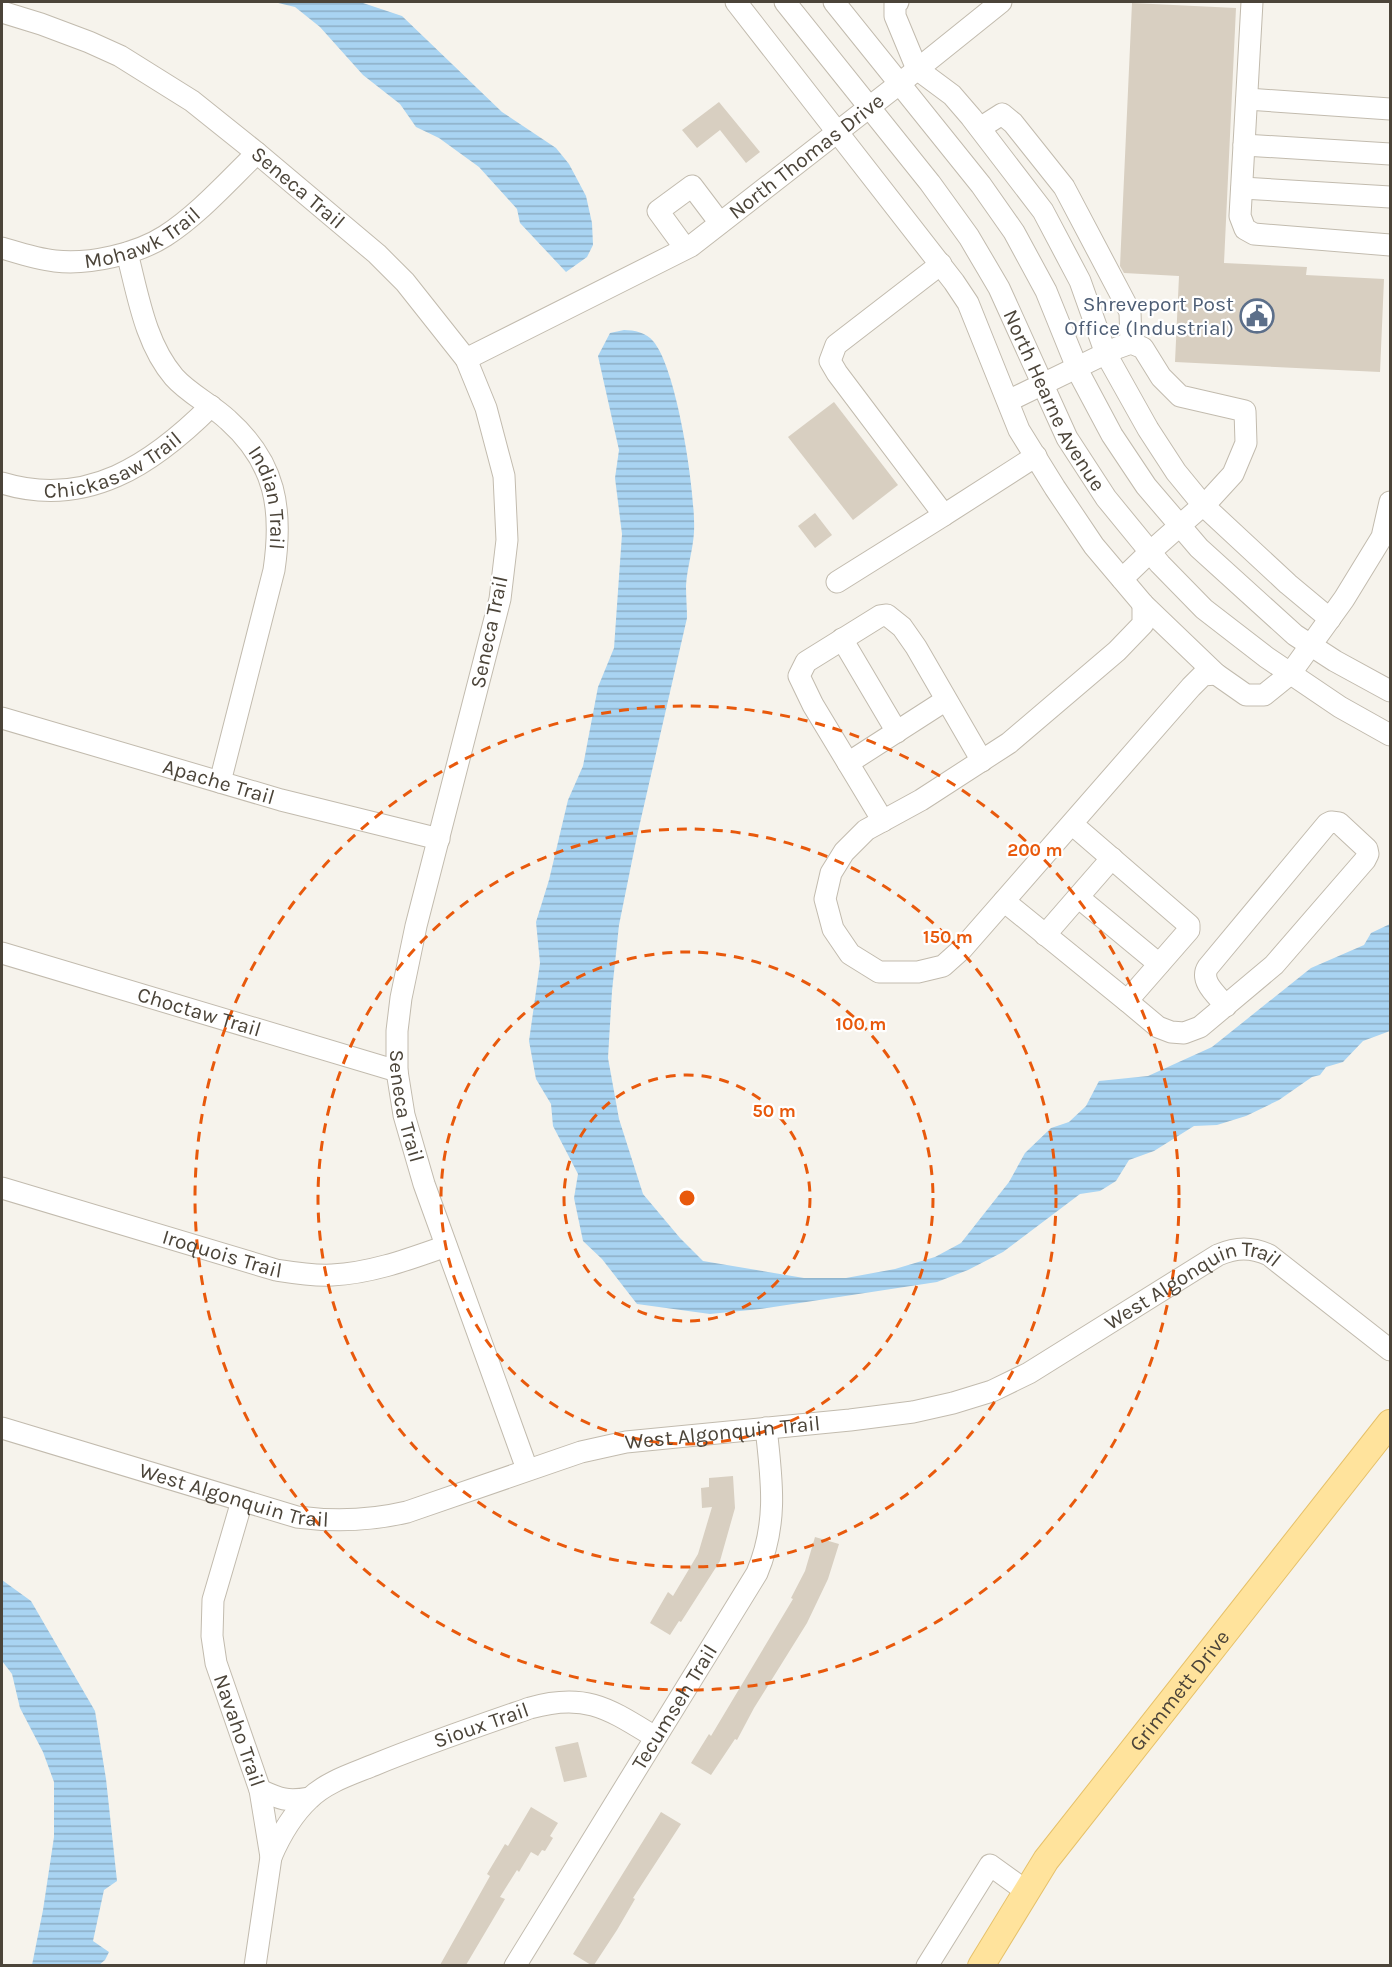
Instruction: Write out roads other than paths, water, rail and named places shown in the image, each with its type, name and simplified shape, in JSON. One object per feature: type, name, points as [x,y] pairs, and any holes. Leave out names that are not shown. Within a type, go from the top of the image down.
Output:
[{"type":"main road","name":"Grimmett Drive","points":[[981,1965],[1046,1860],[1390,1423]]},
{"type":"street","points":[[736,2],[941,264],[968,303],[1019,430],[1094,546],[1143,603],[1216,674],[1246,695],[1264,695],[1290,674],[1330,619],[1382,537],[1390,502]]},
{"type":"street","name":"North Hearne Avenue","points":[[784,2],[930,183],[969,237],[999,288],[1067,438],[1106,498],[1150,552],[1204,609],[1266,657],[1340,707],[1390,735]]},
{"type":"street","name":"North Hearne Avenue","points":[[834,2],[981,185],[1014,232],[1046,291],[1077,368],[1118,443],[1146,486],[1199,548],[1295,635],[1335,661],[1390,691]]},
{"type":"street","points":[[898,2],[895,4],[895,16],[917,69],[952,95],[1043,211],[1080,281],[1106,354],[1148,429],[1176,472],[1203,505],[1288,584],[1330,619]]},
{"type":"street","points":[[1252,2],[1240,216],[1245,229],[1254,234],[1390,245]]},
{"type":"street","name":"North Thomas Drive","points":[[466,359],[685,248],[899,84],[996,3]]},
{"type":"street","name":"Seneca Trail","points":[[2,12],[41,24],[120,56],[192,101],[257,153],[377,254],[405,282],[466,359],[486,408],[504,476],[507,540],[500,599],[416,926],[401,998],[397,1031],[397,1071],[404,1115],[424,1184],[527,1469]]},
{"type":"street","points":[[1247,99],[1390,109]]},
{"type":"street","points":[[980,128],[1002,114],[1013,123],[1064,188],[1130,312],[1131,344]]},
{"type":"street","points":[[1244,145],[1390,154]]},
{"type":"street","name":"Mohawk Trail","points":[[2,248],[56,262],[92,260],[127,253],[165,236],[257,153]]},
{"type":"street","points":[[685,248],[658,211],[683,192],[692,186],[720,223]]},
{"type":"street","points":[[1242,188],[1390,197]]},
{"type":"street","name":"Indian Trail","points":[[127,253],[148,331],[158,356],[174,378],[192,394],[211,406],[242,434],[267,472],[273,489],[279,524],[274,570],[220,782]]},
{"type":"street","points":[[941,264],[836,345],[830,361],[944,515]]},
{"type":"street","points":[[1008,401],[1131,344],[1143,348],[1161,377],[1180,396],[1245,411],[1246,443],[1233,474],[1203,505],[1122,579]]},
{"type":"street","name":"Chickasaw Trail","points":[[2,483],[47,491],[79,489],[109,481],[184,434],[211,406]]},
{"type":"street","points":[[837,582],[1036,456]]},
{"type":"street","points":[[1143,603],[1143,624],[1117,651],[1009,743],[921,800],[866,830],[844,852],[831,873],[825,899],[832,929],[850,954],[879,972],[918,972],[943,966],[962,949],[1191,687],[1203,675],[1216,674]]},
{"type":"street","points":[[883,821],[813,705],[799,676],[806,662],[842,639],[880,616],[887,615],[902,627],[982,761]]},
{"type":"street","points":[[842,639],[897,732]]},
{"type":"street","points":[[848,763],[946,700]]},
{"type":"street","name":"Apache Trail","points":[[2,718],[281,800],[439,839]]},
{"type":"street","points":[[1004,901],[1158,1027],[1184,1033],[1200,1027],[1226,1006],[1274,965],[1365,860],[1368,854],[1367,849],[1339,823],[1327,824],[1205,971],[1206,981],[1226,1006]]},
{"type":"street","points":[[1072,824],[1190,925],[1189,930],[1127,1001]]},
{"type":"street","points":[[1045,935],[1112,858]]},
{"type":"street","points":[[1078,897],[1159,964]]},
{"type":"street","name":"Choctaw Trail","points":[[2,953],[397,1071]]},
{"type":"street","name":"Iroquois Trail","points":[[2,1188],[276,1270],[310,1275],[362,1272],[446,1246]]},
{"type":"street","name":"West Algonquin Trail","points":[[2,1428],[242,1501],[297,1516],[330,1521],[386,1517],[407,1512],[527,1469],[581,1452],[626,1442],[913,1412],[953,1404],[992,1391],[1029,1373],[1218,1255],[1242,1248],[1258,1250],[1269,1255],[1390,1350]]},
{"type":"street","name":"Tecumseh Trail","points":[[515,1965],[758,1573],[772,1521],[773,1503],[766,1428]]},
{"type":"street","name":"Navaho Trail","points":[[242,1501],[213,1600],[212,1636],[216,1663],[260,1790],[271,1857],[255,1965]]},
{"type":"street","name":"Sioux Trail","points":[[271,1857],[291,1820],[309,1798],[335,1781],[400,1755],[552,1702],[574,1701],[596,1705],[616,1713],[655,1737]]},
{"type":"street","points":[[260,1790],[281,1800],[309,1798]]},
{"type":"street","points":[[927,1965],[990,1865],[1026,1892]]},
{"type":"water","points":[[274,2],[360,2],[402,16],[502,112],[556,148],[569,164],[586,196],[592,223],[593,245],[587,257],[566,272],[520,223],[517,209],[479,167],[439,138],[416,127],[400,104],[363,75],[320,27],[295,7]]},
{"type":"water","points":[[624,330],[640,332],[653,341],[662,355],[670,377],[688,462],[694,532],[686,586],[687,618],[619,925],[608,1058],[619,1119],[643,1194],[703,1261],[804,1278],[846,1278],[895,1269],[935,1257],[961,1243],[1009,1182],[1025,1153],[1051,1128],[1069,1122],[1086,1106],[1099,1081],[1148,1076],[1212,1047],[1311,968],[1364,945],[1371,933],[1390,924],[1390,1031],[1363,1041],[1343,1062],[1326,1067],[1320,1075],[1312,1077],[1279,1100],[1246,1116],[1217,1125],[1194,1126],[1154,1151],[1129,1160],[1116,1181],[1100,1191],[1080,1194],[1003,1252],[968,1270],[937,1282],[760,1309],[710,1314],[637,1304],[602,1259],[583,1241],[574,1198],[578,1174],[553,1126],[551,1104],[536,1079],[529,1041],[540,963],[536,922],[549,880],[568,800],[583,766],[598,687],[614,648],[622,534],[615,478],[619,450],[598,356],[610,333]]},
{"type":"water","points":[[2,1580],[31,1601],[95,1711],[106,1779],[117,1881],[104,1890],[93,1941],[109,1952],[99,1965],[32,1965],[54,1837],[54,1782],[43,1752],[20,1708],[12,1674],[2,1661]]},
{"type":"place","name":"Shreveport Post Office (Industrial)","points":[[1257,316]]}]
